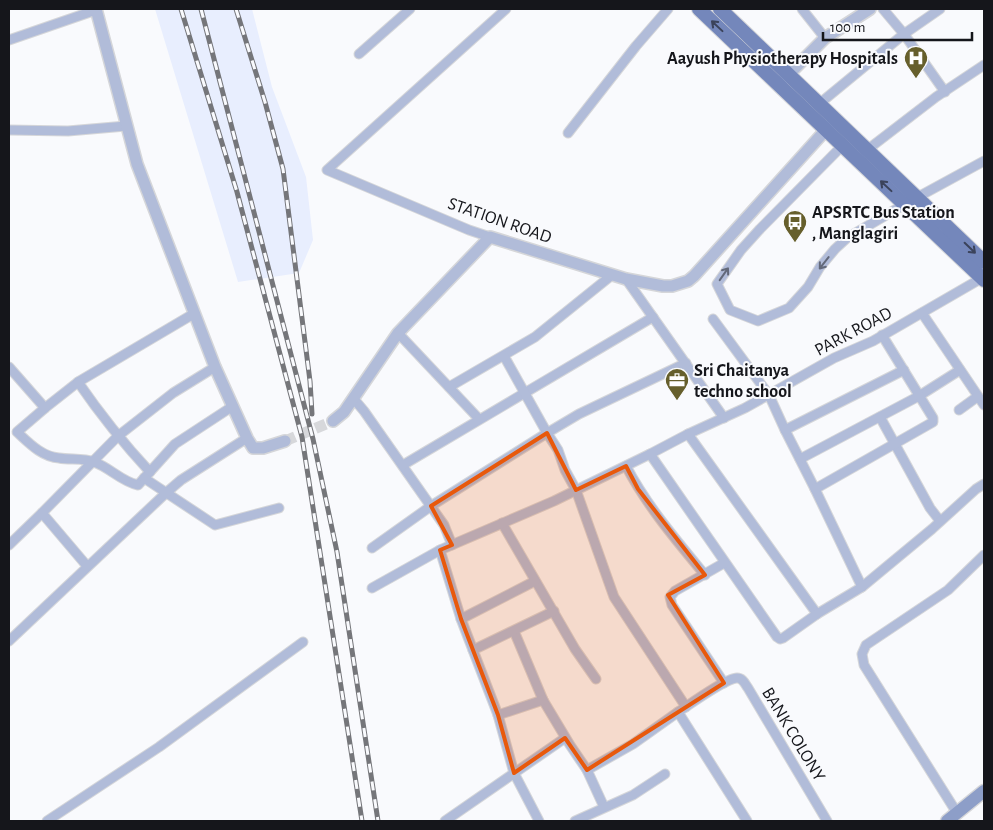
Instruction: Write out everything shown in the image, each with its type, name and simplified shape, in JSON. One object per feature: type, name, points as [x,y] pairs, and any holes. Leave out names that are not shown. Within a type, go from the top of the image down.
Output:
[{"type":"main road","points":[[699,9],[783,79],[830,124],[867,150],[983,279]]},
{"type":"main road","points":[[720,9],[783,79],[819,104],[843,145],[984,262]]},
{"type":"main road","points":[[947,821],[984,791]]},
{"type":"street","points":[[9,40],[96,9],[126,126],[148,195],[232,406],[247,438],[254,448],[263,448],[285,441]]},
{"type":"street","points":[[359,54],[410,9]]},
{"type":"street","name":"STATION ROAD","points":[[506,9],[327,170],[469,230],[626,279],[672,286],[688,281],[694,276],[830,124]]},
{"type":"street","points":[[568,133],[636,46],[668,9]]},
{"type":"street","points":[[802,9],[825,38]]},
{"type":"street","points":[[883,9],[904,34],[945,92]]},
{"type":"street","points":[[819,104],[904,34],[940,9]]},
{"type":"street","points":[[783,79],[825,38],[868,10]]},
{"type":"street","points":[[867,150],[893,129],[984,65]]},
{"type":"street","points":[[9,130],[68,131],[126,126]]},
{"type":"street","points":[[843,145],[760,229],[741,250],[717,284],[730,310],[758,321],[789,308],[808,287],[820,267],[847,238],[984,161]]},
{"type":"street","points":[[333,421],[338,418],[353,398],[398,333],[490,237]]},
{"type":"street","points":[[449,387],[535,338],[612,275]]},
{"type":"street","points":[[626,279],[724,418]]},
{"type":"street","name":"PARK ROAD","points":[[372,588],[440,550],[576,490],[724,418],[834,358],[882,335],[983,279]]},
{"type":"street","points":[[922,312],[984,405]]},
{"type":"street","points":[[195,313],[78,382],[17,432],[45,455],[56,458],[92,461],[132,484],[138,485],[158,460],[175,444],[232,406]]},
{"type":"street","points":[[403,465],[653,317]]},
{"type":"street","points":[[713,319],[769,394],[784,430],[816,489],[862,587]]},
{"type":"street","points":[[398,333],[479,419]]},
{"type":"street","points":[[816,489],[933,422],[933,418],[882,335]]},
{"type":"street","points":[[504,356],[558,450],[565,470],[576,490],[614,598],[747,821]]},
{"type":"street","points":[[372,548],[431,506],[579,414],[686,363]]},
{"type":"street","points":[[9,367],[45,408]]},
{"type":"street","points":[[9,544],[118,436],[173,394],[215,367]]},
{"type":"street","points":[[784,430],[904,370]]},
{"type":"street","points":[[800,459],[919,396],[960,370]]},
{"type":"street","points":[[78,382],[147,475],[166,492],[215,524],[279,508]]},
{"type":"street","points":[[959,410],[978,397]]},
{"type":"street","points":[[353,398],[403,465],[444,525],[452,545]]},
{"type":"street","points":[[880,417],[930,508],[940,521]]},
{"type":"street","points":[[688,434],[817,614]]},
{"type":"street","points":[[9,641],[166,492],[181,480],[247,438]]},
{"type":"street","points":[[650,454],[778,638],[783,638],[817,614],[862,587],[984,484]]},
{"type":"street","points":[[626,466],[638,489],[671,534],[705,575]]},
{"type":"street","points":[[42,513],[87,566]]},
{"type":"street","points":[[502,523],[575,649],[596,679]]},
{"type":"street","points":[[440,550],[461,619],[498,715],[514,773],[535,820]]},
{"type":"street","points":[[957,813],[864,665],[862,654],[866,645],[948,590],[984,555]]},
{"type":"street","points":[[587,770],[633,744],[724,683],[670,601],[670,597],[675,592],[724,563]]},
{"type":"street","points":[[461,619],[535,581]]},
{"type":"street","points":[[474,650],[554,611]]},
{"type":"street","points":[[514,631],[544,700],[565,738],[587,770],[604,807]]},
{"type":"street","points":[[47,821],[159,748],[303,642]]},
{"type":"street","name":"BANK COLONY","points":[[724,683],[736,678],[742,680],[828,821]]},
{"type":"street","points":[[498,715],[544,700]]},
{"type":"street","points":[[445,821],[565,738]]},
{"type":"street","points":[[574,821],[633,795],[664,774]]},
{"type":"highlighted area","points":[[547,433],[576,490],[626,466],[638,489],[705,575],[668,595],[724,683],[587,770],[565,738],[514,773],[498,715],[461,619],[440,550],[452,545],[431,506]]},
{"type":"shaded area","points":[[155,9],[252,9],[272,87],[306,177],[313,240],[299,273],[238,282]]},
{"type":"tunnel","points":[[285,441],[333,421]]},
{"type":"railway","points":[[181,9],[237,192],[302,437],[362,821]]},
{"type":"railway","points":[[201,9],[313,439],[337,552],[378,821]]},
{"type":"railway","points":[[236,9],[265,102],[283,169],[310,381],[312,414]]},
{"type":"place","name":"Aayush Physiotherapy Hospitals","points":[[916,79]]},
{"type":"place","name":"APSRTC Bus Station , Manglagiri","points":[[795,243]]},
{"type":"place","name":"Sri Chaitanya techno school","points":[[677,401]]}]
